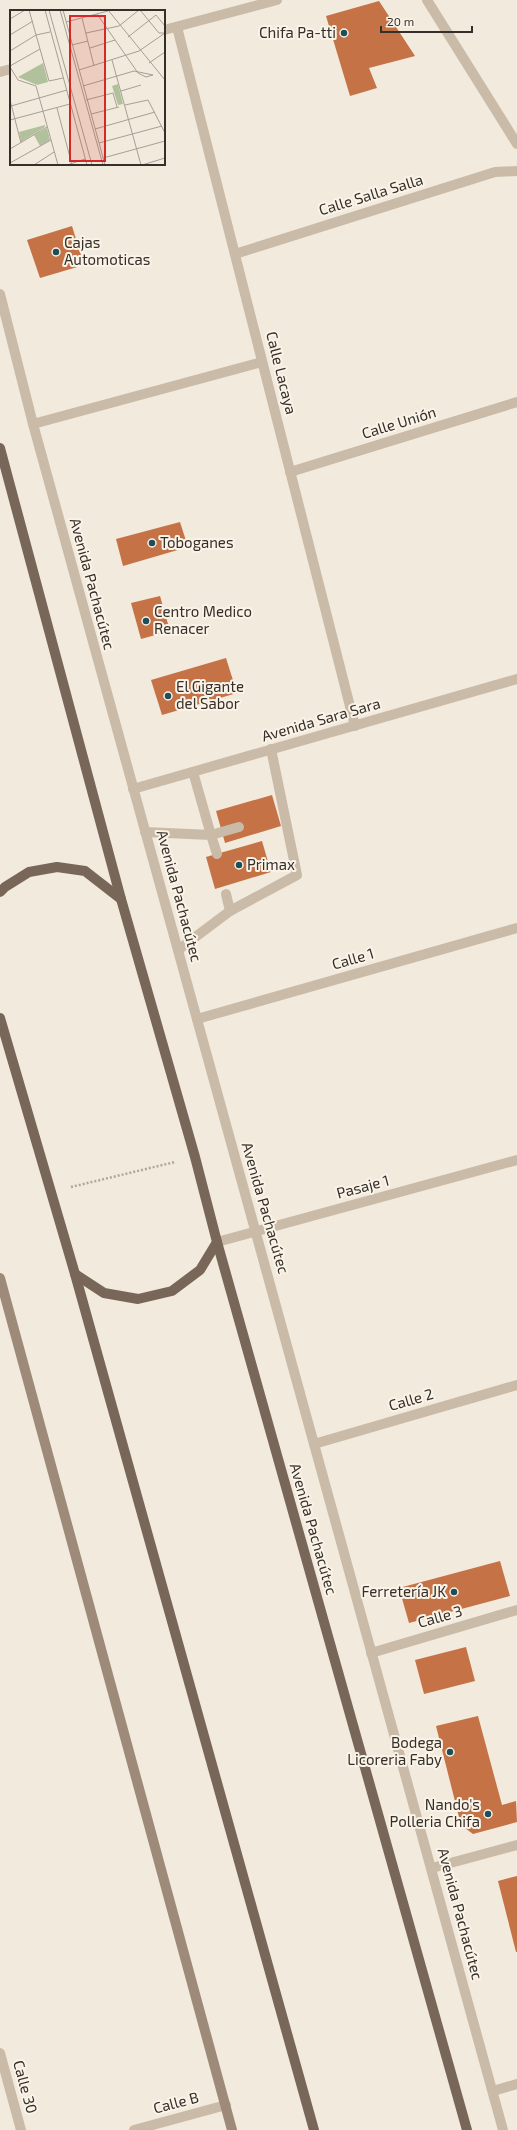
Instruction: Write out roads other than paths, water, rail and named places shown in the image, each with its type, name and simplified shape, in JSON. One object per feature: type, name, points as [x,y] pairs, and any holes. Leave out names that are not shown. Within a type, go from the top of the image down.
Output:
[{"type":"main road","name":"Avenida Pachacútec","points":[[0,448],[121,899],[195,1157],[217,1242],[467,2130]]},
{"type":"main road","points":[[0,892],[5,886],[29,872],[57,867],[85,871],[121,899]]},
{"type":"main road","points":[[0,1018],[75,1274],[314,2130]]},
{"type":"main road","points":[[75,1274],[104,1293],[138,1299],[172,1291],[200,1270],[217,1242]]},
{"type":"street","points":[[165,30],[277,0]]},
{"type":"street","points":[[427,0],[517,144]]},
{"type":"street","name":"Calle Lacaya","points":[[177,27],[354,726]]},
{"type":"street","points":[[0,72],[10,69]]},
{"type":"street","name":"Calle Salla Salla","points":[[235,254],[495,172],[517,172]]},
{"type":"street","name":"Avenida Pachacútec","points":[[0,294],[33,424],[503,2130]]},
{"type":"street","points":[[33,424],[262,362]]},
{"type":"street","name":"Calle Unión","points":[[290,472],[517,402]]},
{"type":"street","name":"Avenida Sara Sara","points":[[134,789],[517,679]]},
{"type":"street","points":[[178,950],[230,911],[296,875],[280,814],[271,750]]},
{"type":"street","points":[[193,772],[217,854]]},
{"type":"street","points":[[145,832],[211,835],[238,827]]},
{"type":"street","points":[[226,894],[230,911]]},
{"type":"street","name":"Calle 1","points":[[197,1018],[517,928]]},
{"type":"street","name":"Pasaje 1","points":[[217,1242],[517,1160]]},
{"type":"street","points":[[0,1278],[2,1294],[232,2130]]},
{"type":"street","name":"Calle 2","points":[[314,1444],[517,1385]]},
{"type":"street","name":"Calle 3","points":[[371,1653],[517,1610]]},
{"type":"street","points":[[432,1868],[517,1845]]},
{"type":"street","name":"Calle 30","points":[[0,2053],[21,2130]]},
{"type":"street","points":[[493,2091],[517,2084]]},
{"type":"street","name":"Calle B","points":[[134,2130],[226,2105]]},
{"type":"place","name":"Chifa Pa-tti","points":[[344,33]]},
{"type":"place","name":"Cajas Automoticas","points":[[56,252]]},
{"type":"place","name":"Toboganes","points":[[152,543]]},
{"type":"place","name":"Centro Medico Renacer","points":[[146,621]]},
{"type":"place","name":"El Gigante del Sabor","points":[[168,696]]},
{"type":"place","name":"Primax","points":[[239,865]]},
{"type":"place","name":"Ferretería JK","points":[[454,1592]]},
{"type":"place","name":"Bodega Licoreria Faby","points":[[450,1752]]},
{"type":"place","name":"Nando's Polleria Chifa","points":[[488,1814]]}]
